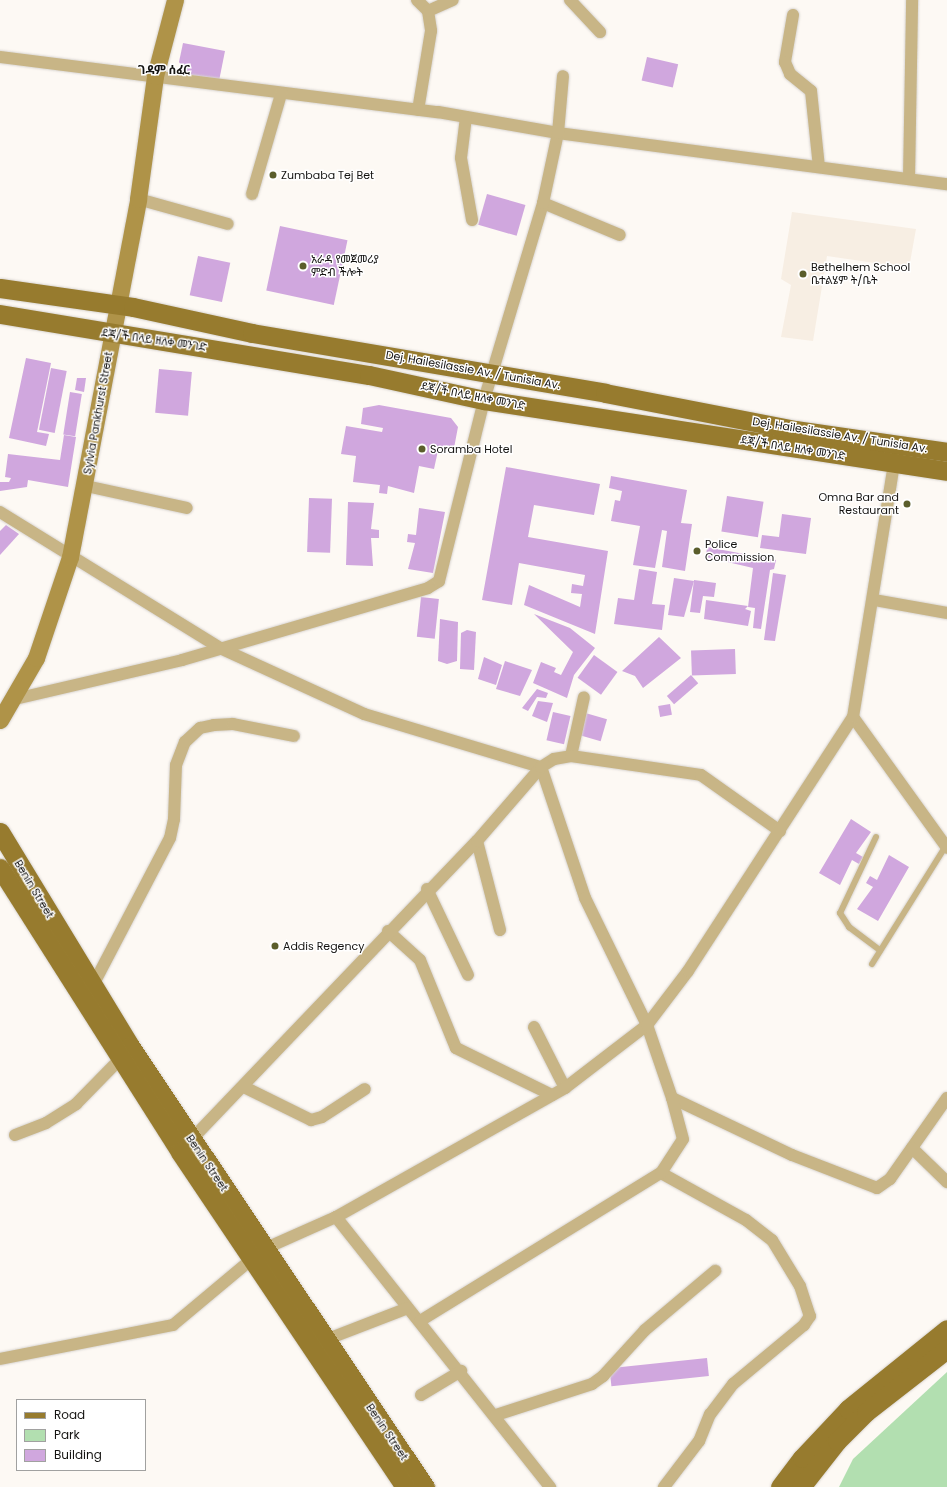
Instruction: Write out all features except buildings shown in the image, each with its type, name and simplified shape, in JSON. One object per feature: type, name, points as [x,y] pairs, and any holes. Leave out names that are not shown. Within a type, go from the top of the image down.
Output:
[{"type":"main road","name":"Dej. Hailesilassie Av. / Tunisia Av.","points":[[0,288],[119,304],[252,333],[492,374],[795,430],[895,442],[947,452]]},
{"type":"main road","name":"ደጃ/ች በላይ ዘለቀ መንገድ","points":[[0,314],[112,335],[244,352],[484,400],[947,471]]},
{"type":"main road","name":"Benin Street","points":[[0,832],[87,992]]},
{"type":"main road","name":"Benin Street","points":[[0,868],[87,992],[126,1054],[318,1344],[405,1487]]},
{"type":"main road","name":"Benin Street","points":[[126,1054],[191,1140],[258,1254]]},
{"type":"main road","points":[[780,1487],[802,1458],[848,1409],[947,1329]]},
{"type":"main road","name":"Benin Street","points":[[318,1344],[425,1487]]},
{"type":"main road","points":[[801,1487],[837,1440],[866,1412],[947,1349]]},
{"type":"street","name":"Sylvia Pankhurst Street","points":[[0,720],[15,699],[36,658],[70,557],[86,486],[112,335],[138,199],[155,76],[175,0]]},
{"type":"street","points":[[417,0],[428,11],[431,32],[418,110]]},
{"type":"street","points":[[428,11],[453,0]]},
{"type":"street","points":[[570,0],[600,32]]},
{"type":"street","points":[[909,179],[912,0]]},
{"type":"street","points":[[793,15],[785,62],[790,74],[811,91],[819,167]]},
{"type":"street","points":[[0,57],[155,76],[281,94],[418,110],[558,132],[947,184]]},
{"type":"street","points":[[15,699],[220,648],[428,588],[438,581],[484,400],[543,203],[558,132],[563,76]]},
{"type":"street","points":[[252,194],[281,94]]},
{"type":"street","points":[[466,117],[461,158],[472,220]]},
{"type":"street","points":[[138,199],[228,224]]},
{"type":"street","points":[[543,203],[620,235]]},
{"type":"street","points":[[0,1360],[172,1325],[258,1254],[336,1217],[565,1088],[647,1024],[688,971],[853,717],[874,600],[894,463],[895,442]]},
{"type":"street","points":[[86,486],[187,508]]},
{"type":"street","points":[[0,512],[70,557],[220,648],[364,714],[541,767]]},
{"type":"street","points":[[874,600],[947,613]]},
{"type":"street","points":[[571,756],[584,697]]},
{"type":"street","points":[[853,717],[946,848]]},
{"type":"street","points":[[87,992],[170,838],[174,819],[176,766],[185,742],[200,728],[214,725],[233,724],[294,736]]},
{"type":"street","points":[[191,1140],[244,1087],[427,889],[477,841],[541,767],[554,759],[571,756],[701,775],[780,831]]},
{"type":"street","points":[[420,1322],[661,1173],[683,1139],[672,1098],[647,1024],[610,956],[585,898],[541,767]]},
{"type":"street","points":[[477,841],[500,930]]},
{"type":"street","points":[[427,889],[468,975]]},
{"type":"street","points":[[388,931],[420,960],[456,1048],[552,1095]]},
{"type":"street","points":[[534,1027],[565,1088]]},
{"type":"street","points":[[15,1135],[46,1123],[76,1104],[126,1054]]},
{"type":"street","points":[[244,1087],[311,1120],[322,1117],[365,1089]]},
{"type":"street","points":[[672,1098],[792,1155],[877,1188],[890,1179],[947,1098]]},
{"type":"street","points":[[912,1148],[947,1182]]},
{"type":"street","points":[[661,1173],[746,1220],[772,1240],[800,1286],[810,1316],[804,1325],[733,1384],[710,1414],[699,1441],[664,1487]]},
{"type":"street","points":[[336,1217],[496,1415],[550,1487]]},
{"type":"street","points":[[496,1415],[592,1384],[603,1376],[645,1330],[715,1271]]},
{"type":"street","points":[[318,1344],[408,1308]]},
{"type":"street","points":[[421,1395],[461,1371]]},
{"type":"lane","points":[[876,837],[840,913],[849,927],[880,950]]},
{"type":"lane","points":[[872,964],[946,848]]},
{"type":"shaded area","name":"Bethelhem School ቤተልሄም ት/ቤት","points":[[792,212],[916,229],[909,268],[827,256],[813,341],[781,337],[791,285],[781,279]]},
{"type":"green space","points":[[947,1372],[947,1487],[839,1487],[853,1459]]},
{"type":"place","name":"Zumbaba Tej Bet","points":[[273,175]]},
{"type":"place","name":"አራዳ የመጀመሪያ ምድብ ችሎት","points":[[303,266]]},
{"type":"place","name":"Bethelhem School ቤተልሄም ት/ቤት","points":[[803,274]]},
{"type":"place","name":"Soramba Hotel","points":[[422,449]]},
{"type":"place","name":"Omna Bar and Restaurant","points":[[907,504]]},
{"type":"place","name":"Police Commission","points":[[697,551]]},
{"type":"place","name":"Addis Regency","points":[[275,946]]},
{"type":"district","name":"ገዳም ሰፈር","points":[[164,70]]}]
